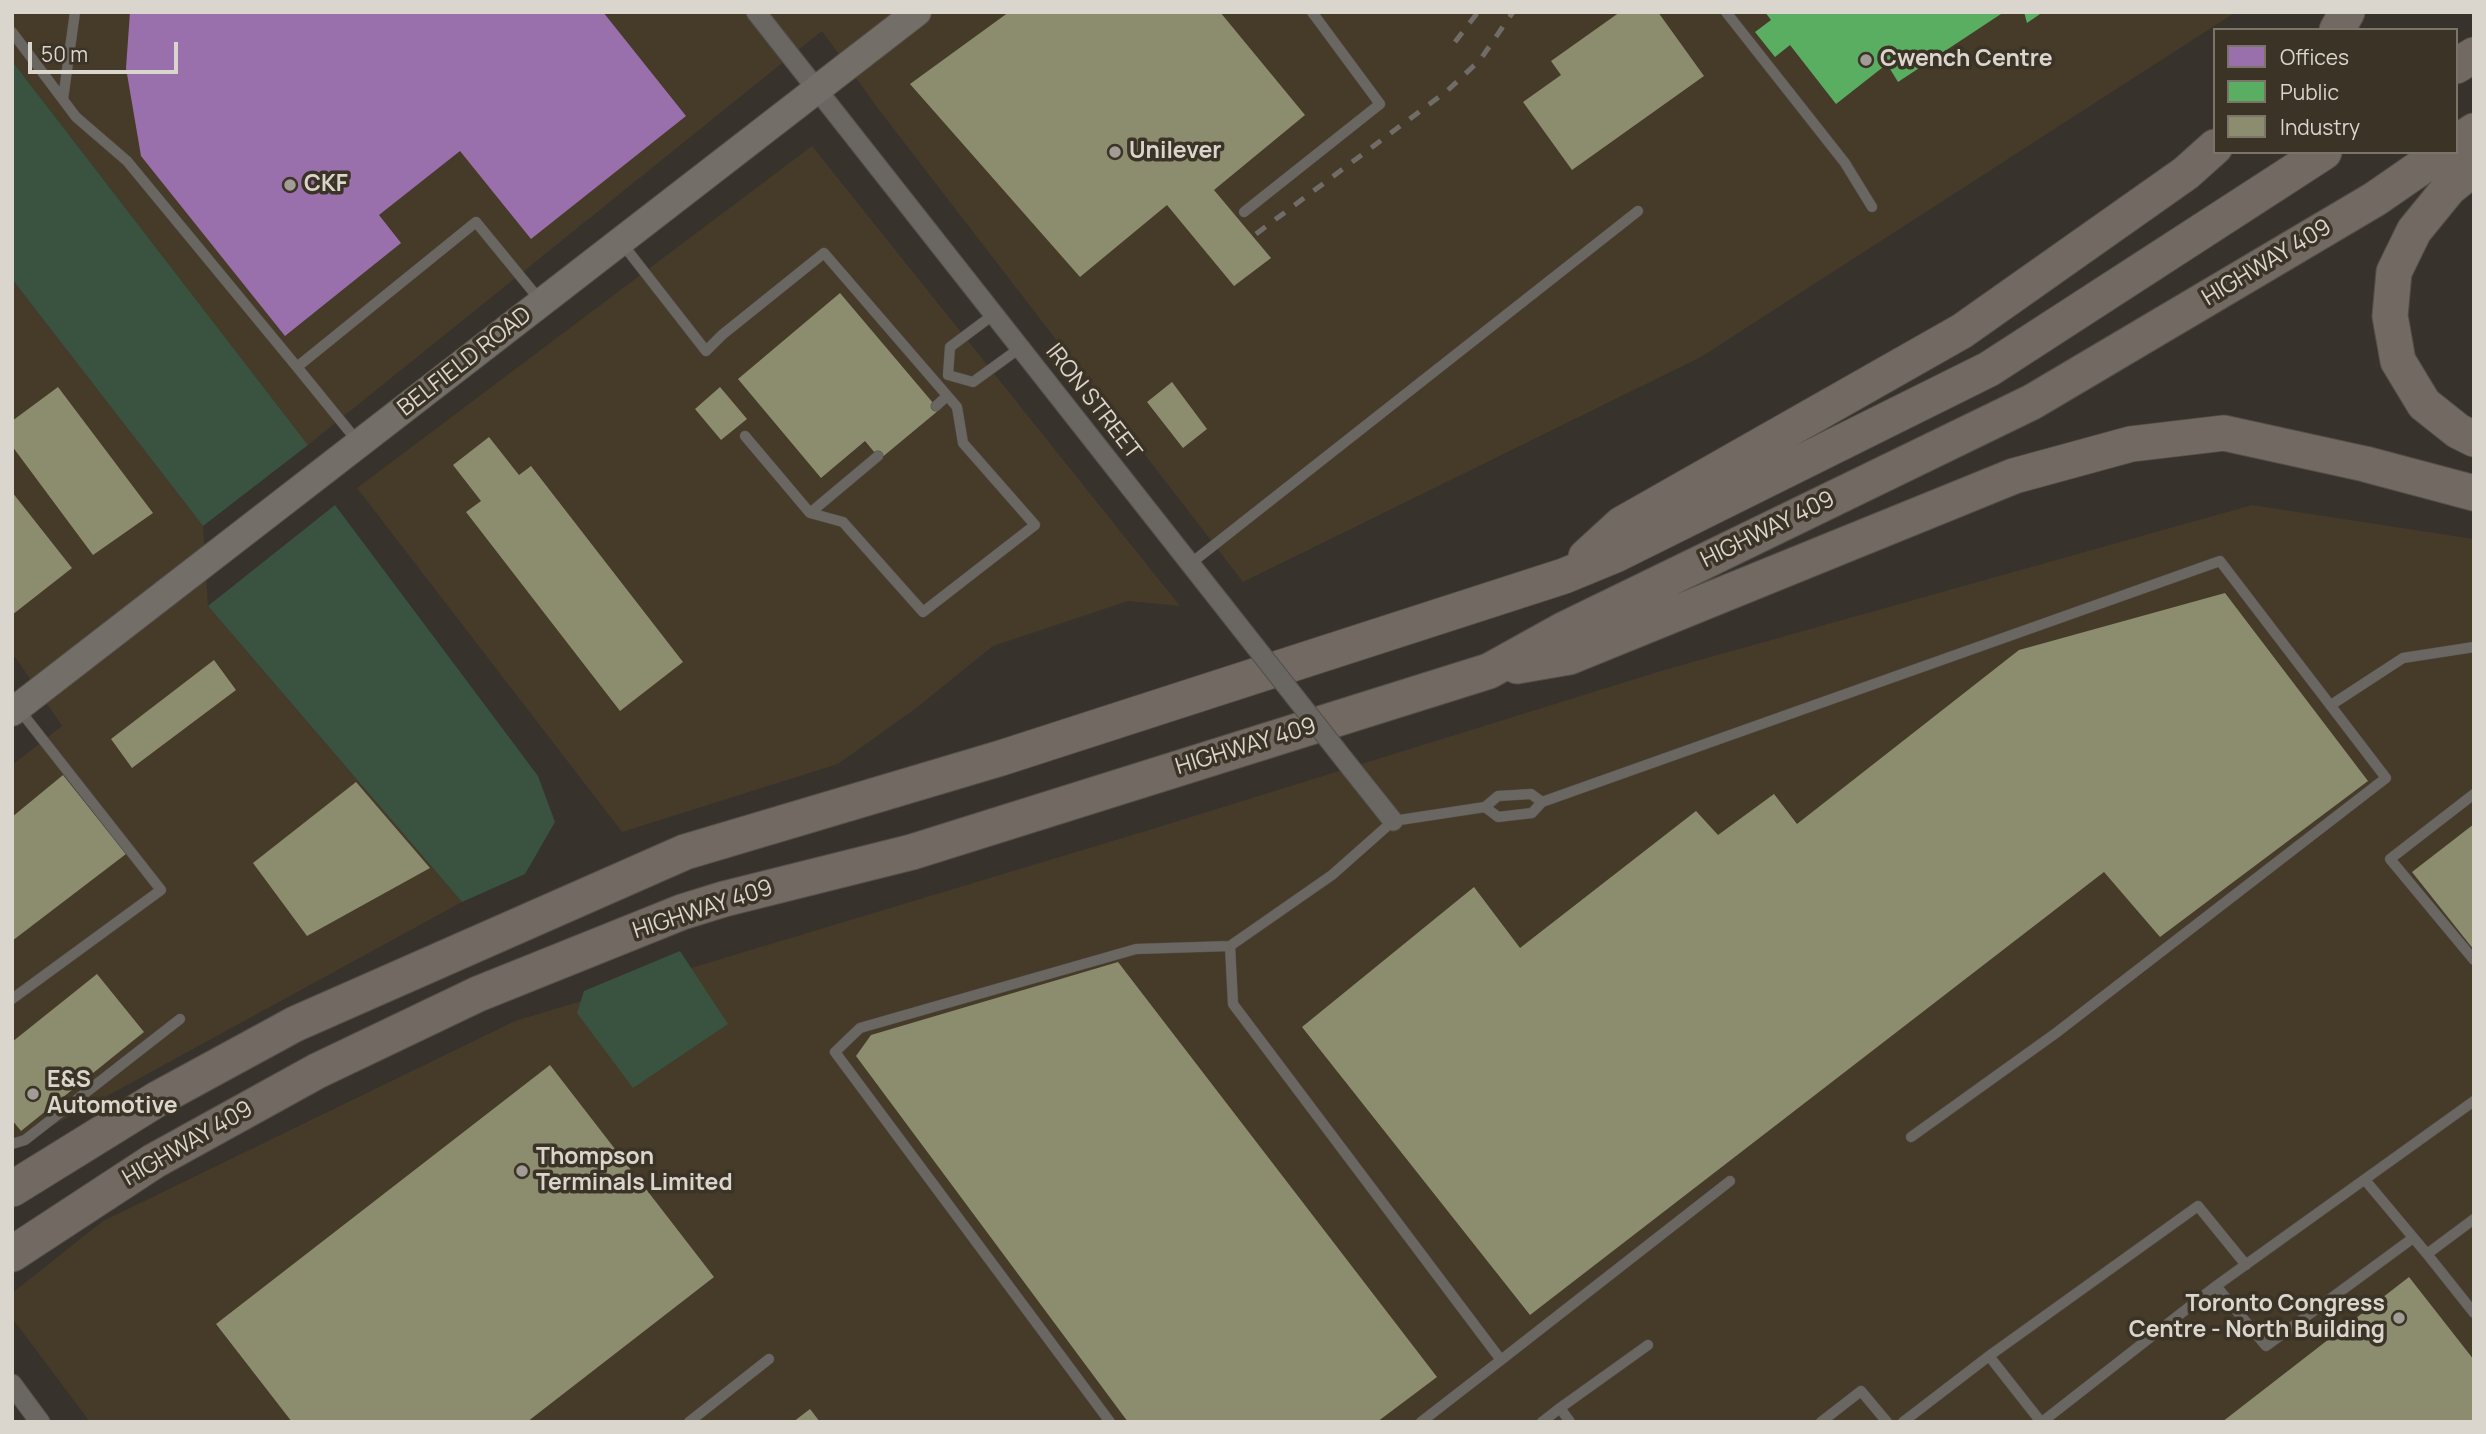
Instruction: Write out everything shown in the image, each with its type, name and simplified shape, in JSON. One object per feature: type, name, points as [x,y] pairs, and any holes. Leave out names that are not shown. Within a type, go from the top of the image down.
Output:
[{"type":"highway","points":[[2338,28],[2347,12]]},
{"type":"highway","points":[[2458,65],[2474,55]]},
{"type":"highway","points":[[2458,142],[2474,131]]},
{"type":"highway","points":[[1564,576],[1622,524],[1962,331],[2186,173],[2213,149]]},
{"type":"highway","name":"HIGHWAY 409","points":[[12,1189],[159,1098],[295,1024],[685,852],[1002,758],[1564,576],[1615,555],[1989,369],[2321,154]]},
{"type":"highway","name":"HIGHWAY 409","points":[[12,1254],[154,1161],[317,1071],[478,994],[682,912],[912,852],[1489,671],[1563,630],[2032,402],[2375,199],[2440,154]]},
{"type":"highway","points":[[2474,167],[2449,188],[2414,231],[2395,272],[2390,316],[2398,361],[2424,404],[2458,431],[2474,439]]},
{"type":"highway","points":[[1489,671],[1569,657],[2014,476],[2131,444],[2224,433],[2365,464],[2474,493]]},
{"type":"main road","name":"BELFIELD ROAD","points":[[15,710],[917,12]]},
{"type":"street","name":"IRON STREET","points":[[756,12],[1393,821]]},
{"type":"street","points":[[12,1384],[40,1422]]},
{"type":"lane","points":[[62,99],[75,12]]},
{"type":"lane","points":[[1244,212],[1380,104],[1312,12]]},
{"type":"lane","points":[[1726,12],[1844,163],[1872,207]]},
{"type":"lane","points":[[12,32],[76,117],[127,161],[359,443]]},
{"type":"lane","points":[[1190,564],[1638,211]]},
{"type":"lane","points":[[297,367],[476,222],[542,303]]},
{"type":"lane","points":[[620,242],[706,351],[824,253],[957,407],[963,443],[1035,525],[923,612],[843,522],[810,513],[745,436]]},
{"type":"lane","points":[[948,375],[950,347],[993,315]]},
{"type":"lane","points":[[936,383],[948,375],[972,382],[1020,348]]},
{"type":"lane","points":[[936,406],[947,396]]},
{"type":"lane","points":[[810,513],[878,456]]},
{"type":"lane","points":[[1485,807],[1498,817],[1532,814],[1542,802],[2220,561],[2386,778],[2056,1033],[1911,1138]]},
{"type":"lane","points":[[2331,705],[2403,658],[2474,647]]},
{"type":"lane","points":[[12,999],[161,890],[15,710]]},
{"type":"lane","points":[[1110,1422],[835,1052],[860,1028],[1136,949],[1230,946],[1332,875],[1393,821],[1485,807],[1498,796],[1531,794],[1542,802]]},
{"type":"lane","points":[[2474,794],[2390,859],[2474,960]]},
{"type":"lane","points":[[1230,946],[1233,1003],[1502,1360]]},
{"type":"lane","points":[[12,1144],[25,1140],[180,1019]]},
{"type":"lane","points":[[1989,1356],[2042,1422],[2216,1286],[2474,1101]]},
{"type":"lane","points":[[2365,1180],[2474,1313]]},
{"type":"lane","points":[[1420,1422],[1730,1181]]},
{"type":"lane","points":[[1903,1422],[1989,1356],[2198,1206],[2246,1265]]},
{"type":"lane","points":[[2427,1254],[2474,1219]]},
{"type":"lane","points":[[2216,1286],[2266,1346],[2413,1238]]},
{"type":"lane","points":[[1542,1422],[1647,1345]]},
{"type":"lane","points":[[689,1422],[769,1359]]},
{"type":"lane","points":[[1821,1422],[1861,1391],[1887,1422]]},
{"type":"lane","points":[[1560,1408],[1570,1422]]},
{"type":"shaded area","points":[[12,12],[2236,12],[1701,357],[1243,582],[879,110],[822,31],[308,445],[12,61]]},
{"type":"shaded area","points":[[812,146],[1180,606],[1128,601],[993,646],[915,709],[838,764],[622,832],[357,488]]},
{"type":"shaded area","points":[[12,279],[203,526],[208,606],[462,902],[12,1148],[12,765],[62,726],[15,657],[12,658]]},
{"type":"shaded area","points":[[2252,505],[2474,539],[2474,1422],[90,1422],[12,1318],[12,1293],[103,1221],[515,1021],[1149,830],[1664,670]]},
{"type":"green space","points":[[12,61],[308,445],[203,526],[12,279]]},
{"type":"green space","points":[[335,505],[538,776],[555,822],[525,874],[462,902],[208,606]]},
{"type":"green space","points":[[680,951],[728,1024],[633,1088],[577,1013],[584,991]]},
{"type":"building: Offices","name":"CKF","points":[[130,12],[603,12],[686,116],[531,239],[460,151],[379,215],[401,243],[285,336],[141,156],[126,68]]},
{"type":"building: Public","name":"Cwench Centre","points":[[1765,12],[2004,12],[1898,82],[1887,64],[1836,104],[1790,45],[1775,57],[1755,32],[1771,20]]},
{"type":"building: Public","name":"Cwench Centre","points":[[2024,12],[2043,12],[2027,23]]},
{"type":"building: Industry","name":"Unilever","points":[[1009,12],[1220,12],[1305,115],[1214,190],[1271,258],[1234,286],[1167,205],[1080,277],[910,84]]},
{"type":"building: Industry","points":[[1620,12],[1658,12],[1704,76],[1572,170],[1523,102],[1561,75],[1551,61]]},
{"type":"building: Industry","points":[[840,293],[939,410],[880,459],[865,441],[821,478],[738,379]]},
{"type":"building: Industry","points":[[1172,382],[1207,429],[1183,448],[1147,402]]},
{"type":"building: Industry","points":[[58,387],[153,513],[93,555],[12,446],[12,421]]},
{"type":"building: Industry","points":[[720,387],[747,419],[721,440],[695,409]]},
{"type":"building: Industry","points":[[489,437],[519,475],[531,466],[683,662],[620,711],[466,512],[481,501],[453,465]]},
{"type":"building: Industry","points":[[12,492],[72,568],[12,615]]},
{"type":"building: Industry","points":[[2225,593],[2368,781],[2160,937],[2104,872],[1530,1315],[1302,1027],[1474,887],[1520,948],[1696,811],[1718,835],[1774,794],[1797,824],[2019,650]]},
{"type":"building: Industry","points":[[214,660],[236,690],[132,768],[111,739]]},
{"type":"building: Industry","points":[[63,775],[126,854],[12,941],[12,817]]},
{"type":"building: Industry","points":[[356,782],[430,868],[307,936],[253,863]]},
{"type":"building: Industry","points":[[2474,824],[2474,950],[2412,872]]},
{"type":"building: Industry","points":[[1118,962],[1437,1377],[1377,1422],[1128,1422],[856,1056],[871,1035]]},
{"type":"building: Industry","points":[[97,974],[144,1032],[21,1131],[12,1120],[12,1042]]},
{"type":"building: Industry","name":"Thompson Terminals Limited","points":[[550,1065],[714,1277],[527,1422],[292,1422],[216,1324]]},
{"type":"building: Industry","name":"Toronto Congress Centre - North Building","points":[[2409,1277],[2474,1360],[2474,1422],[2222,1422]]},
{"type":"building: Industry","points":[[810,1409],[820,1422],[793,1422]]},
{"type":"railway","points":[[1455,42],[1478,12]]},
{"type":"railway","points":[[1256,234],[1447,91],[1480,60],[1513,12]]},
{"type":"place","name":"Cwench Centre","points":[[1866,60]]},
{"type":"place","name":"Unilever","points":[[1115,152]]},
{"type":"place","name":"CKF","points":[[290,185]]},
{"type":"place","name":"E&S Automotive","points":[[33,1094]]},
{"type":"place","name":"Thompson Terminals Limited","points":[[522,1171]]},
{"type":"place","name":"Toronto Congress Centre - North Building","points":[[2399,1318]]}]
